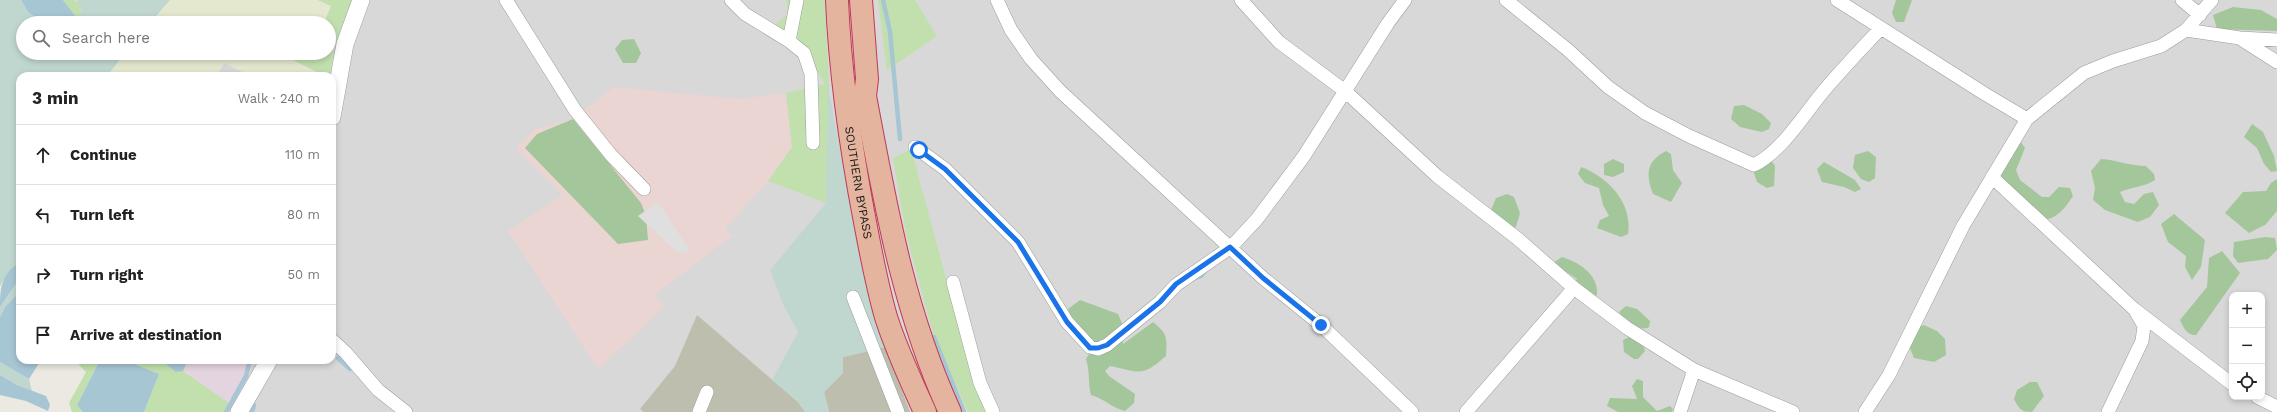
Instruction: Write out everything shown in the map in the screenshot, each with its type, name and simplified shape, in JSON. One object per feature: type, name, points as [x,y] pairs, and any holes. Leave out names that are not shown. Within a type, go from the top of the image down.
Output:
[{"type":"highway","name":"SOUTHERN BYPASS","points":[[837,0],[841,64],[860,195],[886,317],[902,361],[925,412]]},
{"type":"highway","name":"SOUTHERN BYPASS","points":[[861,0],[867,79],[865,96],[899,268],[910,309],[926,354],[950,412]]},
{"type":"street","points":[[336,95],[345,44],[361,0]]},
{"type":"street","points":[[506,0],[575,110],[612,155],[644,189]]},
{"type":"street","points":[[731,0],[745,14],[789,41],[804,53],[810,70],[812,143]]},
{"type":"street","points":[[789,41],[797,0]]},
{"type":"street","points":[[997,0],[1011,30],[1031,59],[1060,91],[1263,278],[1321,325],[1412,412]]},
{"type":"street","points":[[1241,0],[1279,42],[1346,91],[1437,176],[1518,239],[1574,288],[1627,328],[1694,370],[1793,412]]},
{"type":"street","points":[[915,147],[945,169],[1018,242],[1067,322],[1090,348],[1098,348],[1107,345],[1160,302],[1176,284],[1230,247],[1257,219],[1304,156],[1388,23],[1405,0]]},
{"type":"street","points":[[1506,0],[1568,50],[1608,87],[1645,113],[1689,136],[1754,165],[1764,160],[1797,126],[1826,88],[1881,28]]},
{"type":"street","points":[[1837,0],[2027,119]]},
{"type":"street","points":[[2182,0],[2200,15]]},
{"type":"street","points":[[1865,412],[1889,375],[1963,226],[2027,119],[2084,74],[2113,61],[2161,46],[2186,30],[2212,0]]},
{"type":"street","points":[[2186,30],[2240,38],[2277,40]]},
{"type":"street","points":[[2240,38],[2277,62]]},
{"type":"street","points":[[1992,177],[2134,309],[2229,382]]},
{"type":"street","points":[[953,282],[980,383],[993,412]]},
{"type":"street","points":[[1466,412],[1574,288]]},
{"type":"street","points":[[853,297],[898,412]]},
{"type":"street","points":[[2108,412],[2142,341],[2144,326],[2134,309]]},
{"type":"street","points":[[336,344],[378,390],[406,412]]},
{"type":"street","points":[[238,412],[267,364]]},
{"type":"street","points":[[1680,412],[1694,370]]},
{"type":"street","points":[[699,412],[707,392]]},
{"type":"street","points":[[2263,400],[2277,407]]},
{"type":"shaded area","points":[[0,0],[21,0],[28,12],[34,16],[16,16],[16,60],[120,60],[110,72],[16,72],[16,264],[0,286]]},
{"type":"shaded area","points":[[21,0],[63,0],[76,16],[34,16],[28,12]]},
{"type":"shaded area","points":[[170,0],[318,0],[331,6],[327,16],[156,16]]},
{"type":"shaded area","points":[[170,0],[156,16],[78,16],[82,9],[76,1]]},
{"type":"shaded area","points":[[276,0],[2277,0],[2277,412],[191,412],[189,364],[336,364],[336,72],[218,72],[224,63],[228,60],[336,60],[336,16],[265,16]]},
{"type":"shaded area","points":[[120,60],[293,60],[316,72],[243,72],[224,63],[218,72],[110,72]]},
{"type":"shaded area","points":[[828,86],[869,300],[886,347],[843,357],[843,373],[824,392],[829,412],[805,412],[798,402],[772,380],[798,332],[783,304],[770,270],[826,203]]},
{"type":"shaded area","points":[[614,87],[739,99],[786,93],[792,147],[768,181],[725,229],[732,236],[655,294],[664,307],[598,369],[508,231],[563,195],[516,149],[535,129],[573,119]]},
{"type":"shaded area","points":[[658,202],[690,251],[686,253],[677,252],[638,216]]},
{"type":"shaded area","points":[[16,264],[16,284],[0,307],[3,281]]},
{"type":"shaded area","points":[[16,284],[16,295],[5,307],[0,317],[0,307]]},
{"type":"shaded area","points":[[16,295],[16,364],[38,364],[29,379],[0,362],[0,317],[5,307]]},
{"type":"shaded area","points":[[697,315],[798,402],[805,412],[644,412],[640,409],[675,366]]},
{"type":"shaded area","points":[[886,347],[910,412],[829,412],[824,392],[843,373],[843,357]]},
{"type":"shaded area","points":[[0,362],[29,379],[32,391],[17,385],[0,375]]},
{"type":"shaded area","points":[[98,364],[136,364],[159,374],[144,412],[83,412],[77,405]]},
{"type":"shaded area","points":[[166,364],[186,364],[183,371],[176,372]]},
{"type":"shaded area","points":[[186,364],[253,364],[233,406],[183,371]]},
{"type":"shaded area","points":[[0,375],[17,385],[46,396],[50,405],[48,411],[26,401],[0,395]]},
{"type":"green space","points":[[63,0],[75,0],[82,8],[79,16],[76,16]]},
{"type":"green space","points":[[318,0],[353,0],[336,42],[336,16],[327,16],[331,6]]},
{"type":"green space","points":[[786,0],[825,0],[829,84],[826,203],[768,181],[792,147],[786,93],[825,84],[799,44],[773,26],[788,14]]},
{"type":"green space","points":[[878,0],[915,0],[937,36],[887,70]]},
{"type":"green space","points":[[1896,0],[1912,0],[1904,22],[1896,22],[1892,13]]},
{"type":"green space","points":[[2233,7],[2261,10],[2277,19],[2277,31],[2217,29],[2213,15]]},
{"type":"green space","points":[[634,39],[641,53],[636,63],[623,63],[615,49],[622,40]]},
{"type":"green space","points":[[293,60],[332,60],[331,72],[318,72]]},
{"type":"green space","points":[[1744,105],[1762,114],[1771,123],[1769,129],[1762,132],[1740,127],[1731,119],[1734,106]]},
{"type":"green space","points":[[573,119],[641,203],[646,216],[648,240],[618,244],[525,148],[537,134]]},
{"type":"green space","points":[[2252,124],[2263,132],[2274,156],[2277,171],[2271,172],[2264,164],[2257,148],[2244,137]]},
{"type":"green space","points":[[2021,142],[2025,148],[2016,170],[2020,180],[2042,197],[2049,197],[2059,187],[2070,188],[2073,196],[2062,211],[2054,217],[2037,223],[2001,178],[1999,160],[2004,151]]},
{"type":"green space","points":[[911,149],[952,300],[988,412],[968,412],[934,337],[906,234],[893,158]]},
{"type":"green space","points":[[1666,151],[1671,154],[1673,170],[1682,183],[1671,202],[1653,194],[1649,180],[1649,168],[1651,163]]},
{"type":"green space","points":[[1868,151],[1876,157],[1875,178],[1869,182],[1861,179],[1853,168],[1855,155]]},
{"type":"green space","points":[[1613,159],[1624,164],[1624,172],[1613,177],[1604,175],[1604,164]]},
{"type":"green space","points":[[2101,159],[2146,166],[2154,174],[2155,180],[2142,186],[2120,192],[2125,202],[2134,204],[2144,194],[2153,192],[2159,205],[2150,217],[2138,222],[2105,210],[2093,200],[2095,188],[2091,171]]},
{"type":"green space","points":[[1771,160],[1775,166],[1774,186],[1767,188],[1757,182],[1753,170]]},
{"type":"green space","points":[[1824,162],[1855,180],[1861,189],[1855,192],[1844,187],[1822,182],[1817,169]]},
{"type":"green space","points":[[1581,167],[1600,177],[1609,184],[1616,193],[1627,212],[1629,223],[1628,234],[1621,237],[1597,228],[1600,220],[1609,216],[1603,205],[1599,188],[1585,183],[1578,174]]},
{"type":"green space","points":[[2277,179],[2277,211],[2265,225],[2249,233],[2225,213],[2243,192],[2266,191],[2271,183]]},
{"type":"green space","points":[[1507,194],[1514,197],[1520,213],[1516,227],[1504,234],[1491,210],[1496,198]]},
{"type":"green space","points":[[2174,214],[2205,240],[2201,267],[2192,280],[2185,267],[2186,256],[2168,242],[2161,224]]},
{"type":"green space","points":[[2265,237],[2275,238],[2277,250],[2268,259],[2238,263],[2233,256],[2234,242]]},
{"type":"green space","points":[[2222,251],[2240,273],[2196,335],[2190,334],[2180,320],[2207,287],[2209,258]]},
{"type":"green space","points":[[1562,257],[1575,262],[1587,270],[1595,281],[1597,295],[1583,302],[1569,288],[1577,279],[1553,263]]},
{"type":"green space","points":[[1080,300],[1118,314],[1123,326],[1123,344],[1153,322],[1162,330],[1166,337],[1166,356],[1151,368],[1140,372],[1110,366],[1105,371],[1109,376],[1135,394],[1134,403],[1125,411],[1091,395],[1086,359],[1089,354],[1086,336],[1073,323],[1068,309]]},
{"type":"green space","points":[[1626,306],[1637,309],[1650,321],[1649,327],[1637,327],[1625,318],[1619,312]]},
{"type":"green space","points":[[1924,325],[1937,331],[1945,339],[1946,355],[1934,362],[1914,358],[1909,346],[1917,328]]},
{"type":"green space","points":[[1631,336],[1643,345],[1645,351],[1638,359],[1634,359],[1624,352],[1623,340]]},
{"type":"green space","points":[[98,364],[77,405],[83,412],[72,412],[69,403],[86,372],[79,365]]},
{"type":"green space","points":[[136,364],[166,364],[176,371],[183,371],[233,406],[230,412],[144,412],[159,374]]},
{"type":"green space","points":[[1637,379],[1643,381],[1643,397],[1657,411],[1670,406],[1673,409],[1672,412],[1618,412],[1607,406],[1610,398],[1637,399],[1632,386]]},
{"type":"green space","points":[[2030,382],[2037,382],[2044,396],[2032,412],[2021,409],[2014,399],[2017,390]]},
{"type":"waterway","points":[[883,0],[890,32],[900,139]]},
{"type":"waterway","points":[[1190,280],[1201,276],[1205,271]]},
{"type":"waterway","points":[[934,337],[964,412]]},
{"type":"waterway","points":[[338,358],[350,369]]},
{"type":"waterway","points":[[226,412],[246,376],[249,364]]},
{"type":"waterway","points":[[252,412],[254,405]]},
{"type":"route","points":[[919,150],[945,169],[981,203],[1018,242],[1067,322],[1090,348],[1098,348],[1107,345],[1160,302],[1176,284],[1198,271],[1230,247],[1263,278],[1321,325]]}]
